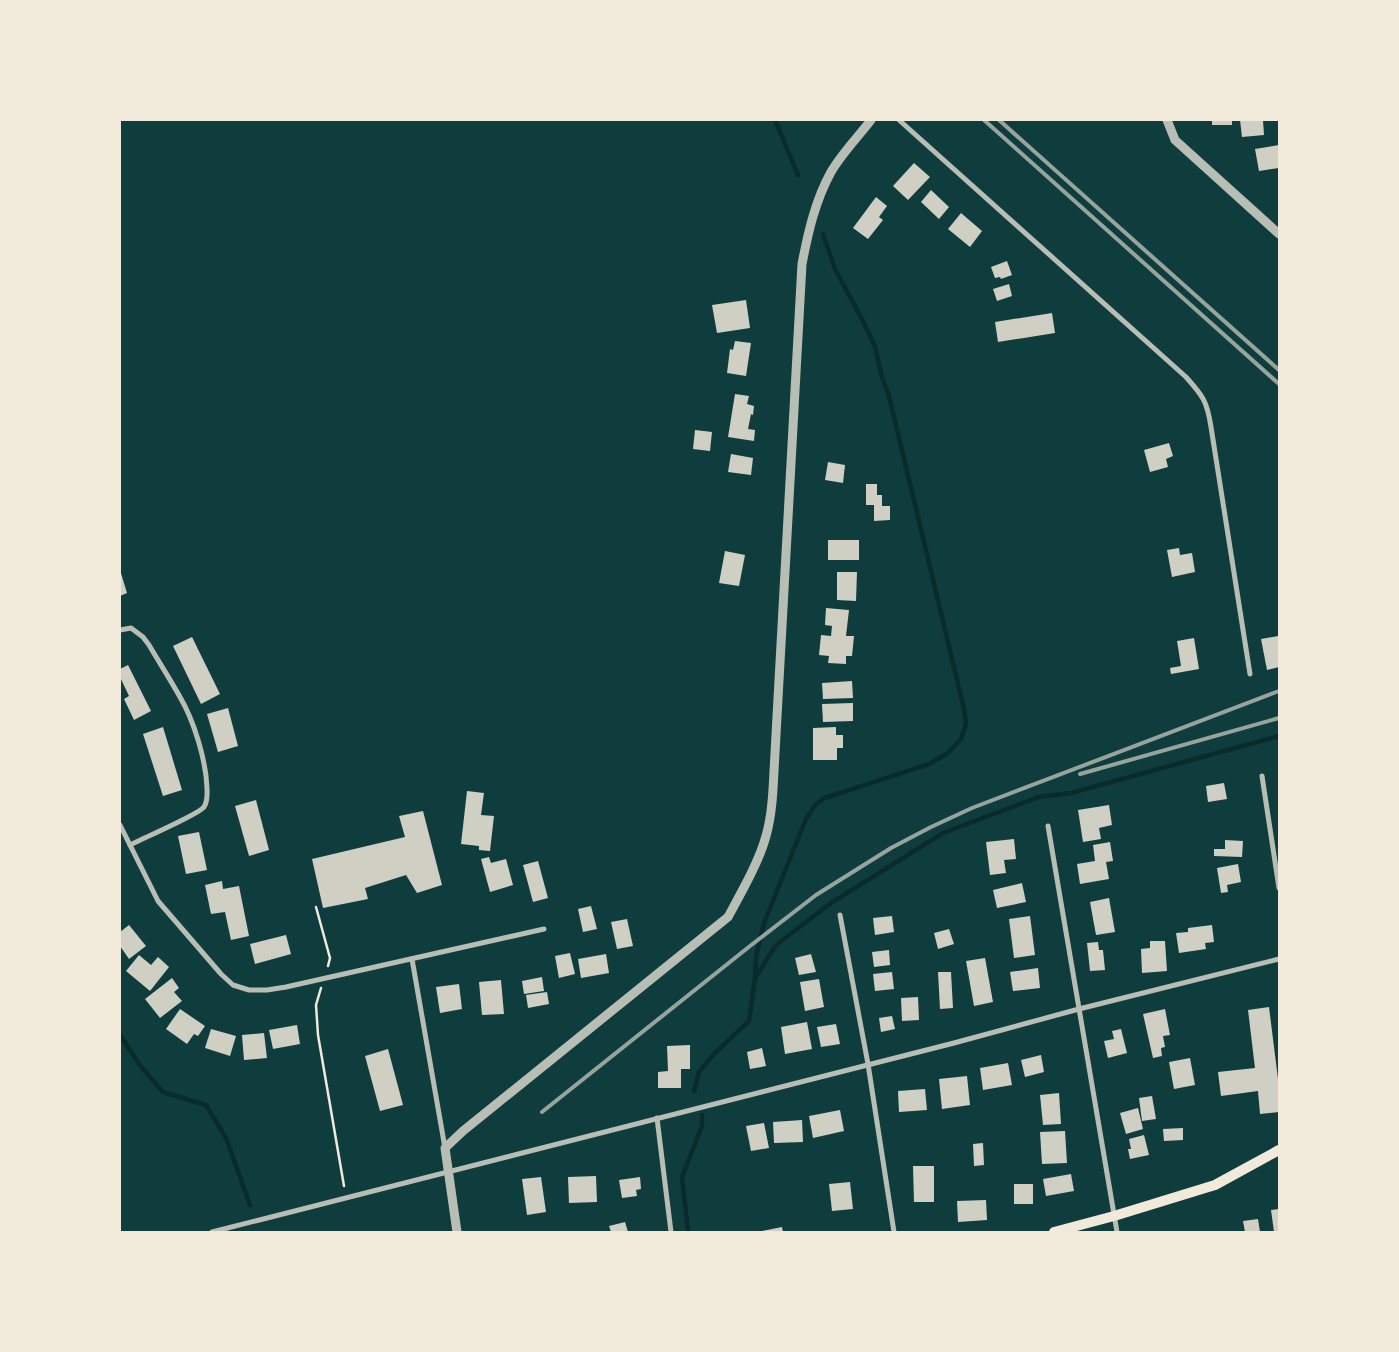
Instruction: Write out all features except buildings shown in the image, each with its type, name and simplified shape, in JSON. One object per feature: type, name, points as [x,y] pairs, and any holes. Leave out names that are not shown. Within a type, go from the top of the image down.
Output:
[{"type":"main road","points":[[1054,1232],[1215,1185],[1279,1150]]},
{"type":"street","points":[[445,1148],[462,1130],[728,916],[747,880],[766,837],[770,817],[774,771],[802,264],[812,218],[830,173],[871,120]]},
{"type":"street","points":[[899,120],[1186,377],[1200,392],[1208,408],[1250,674]]},
{"type":"street","points":[[1167,120],[1175,140],[1279,234]]},
{"type":"street","points":[[120,630],[131,628],[142,637],[149,645],[180,698],[197,739],[204,765],[207,800],[204,808],[130,845]]},
{"type":"street","points":[[1262,776],[1279,888]]},
{"type":"street","points":[[120,825],[158,901],[221,974],[233,984],[248,990],[267,990],[544,928]]},
{"type":"street","points":[[1048,826],[1116,1232]]},
{"type":"street","points":[[840,915],[868,1064],[894,1232]]},
{"type":"street","points":[[412,959],[449,1171],[457,1232]]},
{"type":"street","points":[[212,1232],[1279,959]]},
{"type":"street","points":[[657,1118],[671,1232]]},
{"type":"path","points":[[316,907],[330,958],[328,966]]},
{"type":"path","points":[[321,988],[316,1005],[318,1035],[344,1186]]},
{"type":"waterway","points":[[775,120],[798,175]]},
{"type":"waterway","points":[[694,1091],[699,1072],[714,1054],[749,1021],[756,957],[764,923],[806,819],[816,804],[825,798],[929,764],[948,753],[961,739],[966,724],[889,396],[882,377],[875,347],[835,269],[823,234]]},
{"type":"waterway","points":[[755,978],[776,945],[831,903],[943,833],[1039,797],[1071,793],[1279,736]]},
{"type":"waterway","points":[[120,1035],[139,1064],[163,1092],[206,1105],[226,1138],[250,1205]]},
{"type":"waterway","points":[[688,1232],[682,1177],[702,1126],[702,1115]]},
{"type":"railway","points":[[984,120],[1279,384]]},
{"type":"railway","points":[[999,120],[1279,370]]},
{"type":"railway","points":[[542,1112],[816,895],[891,848],[972,808],[1279,691]]},
{"type":"railway","points":[[1080,774],[1279,718]]}]
